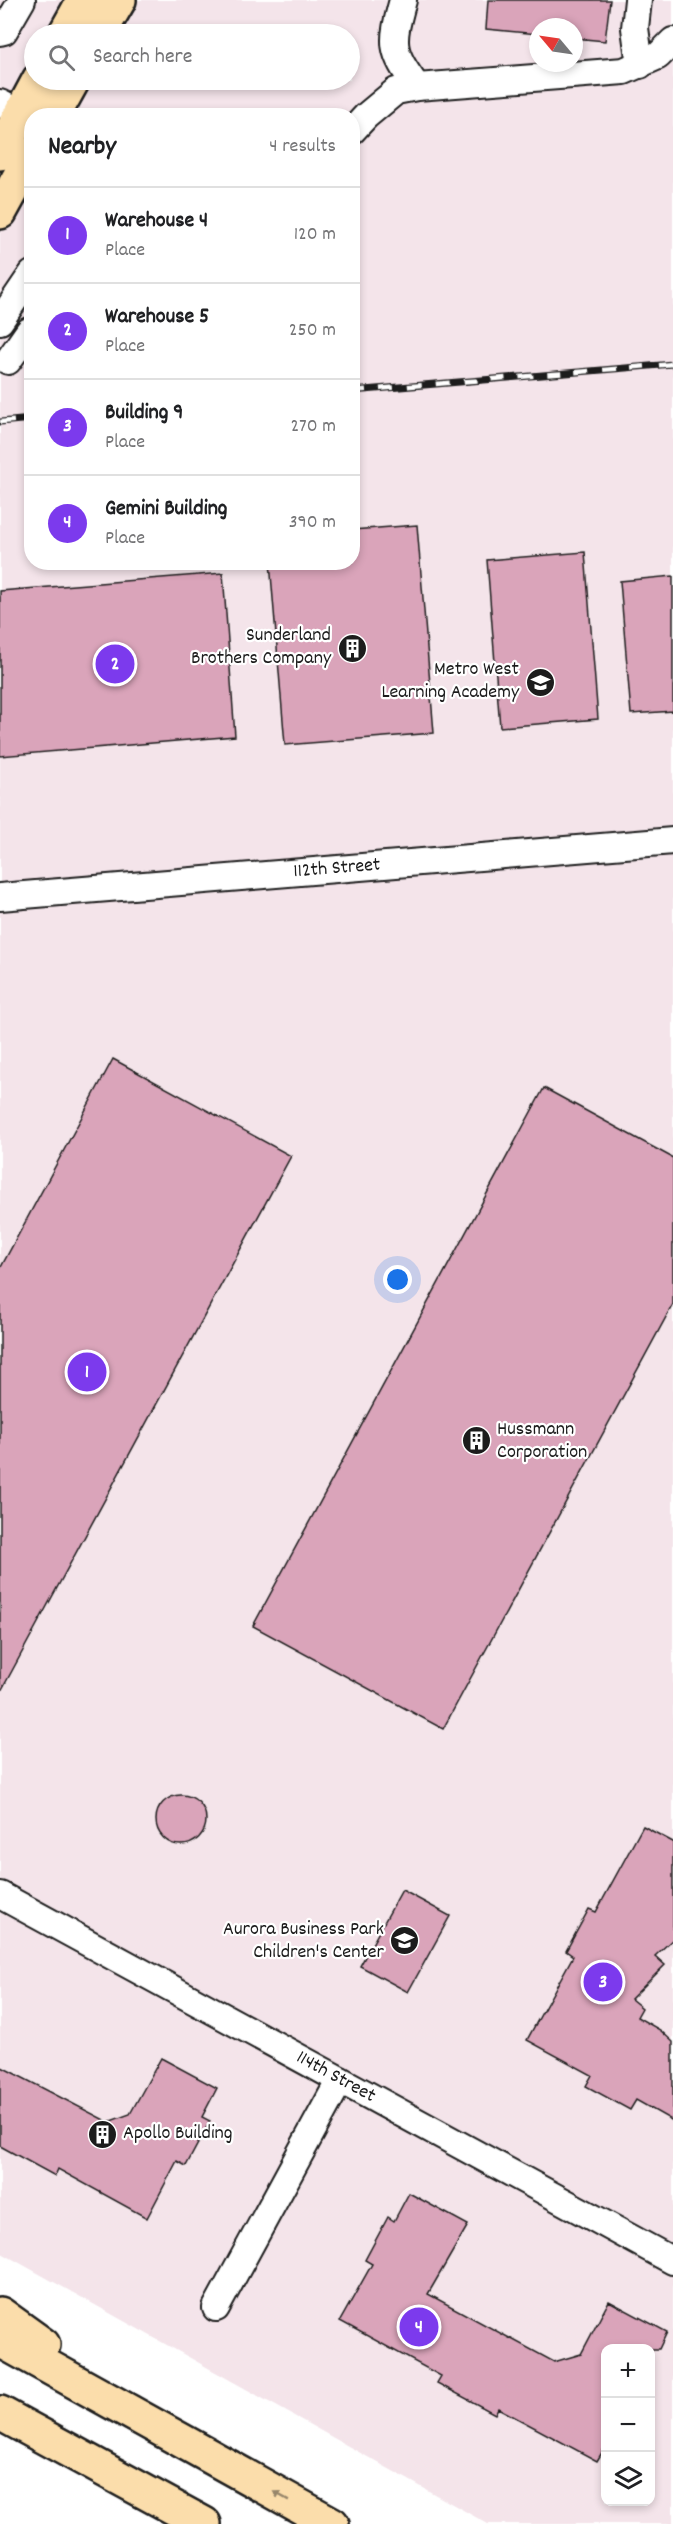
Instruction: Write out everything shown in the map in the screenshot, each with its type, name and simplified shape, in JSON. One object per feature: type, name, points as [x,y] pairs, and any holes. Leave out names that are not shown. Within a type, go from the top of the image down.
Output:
[{"type":"main road","points":[[71,24],[84,0]]},
{"type":"main road","points":[[105,24],[119,0]]},
{"type":"main road","points":[[0,153],[17,112],[32,90]]},
{"type":"main road","points":[[58,108],[68,90]]},
{"type":"main road","points":[[0,212],[24,168]]},
{"type":"main road","points":[[0,2314],[156,2427]]},
{"type":"main road","points":[[0,2340],[332,2524]]},
{"type":"main road","points":[[0,2413],[204,2524]]},
{"type":"main road","points":[[0,2433],[132,2485]]},
{"type":"street","points":[[0,32],[4,31],[22,0]]},
{"type":"street","points":[[403,0],[395,28],[394,49],[401,65],[417,87]]},
{"type":"street","points":[[638,0],[635,28],[640,65]]},
{"type":"street","points":[[360,123],[396,91],[417,87],[624,71],[658,56],[673,41]]},
{"type":"street","points":[[0,321],[24,286]]},
{"type":"street","points":[[13,361],[24,340]]},
{"type":"street","name":"112th Street","points":[[0,897],[673,841]]},
{"type":"street","name":"114th Street","points":[[0,1895],[673,2261]]},
{"type":"street","points":[[216,2308],[340,2080]]},
{"type":"shaded area","points":[[0,0],[84,0],[71,24],[24,24],[24,90],[29,90],[0,153]]},
{"type":"shaded area","points":[[119,0],[673,0],[673,2524],[488,2524],[0,2252],[0,212],[24,167],[24,570],[360,570],[360,108],[57,108],[67,90],[360,90],[360,24],[105,24]]},
{"type":"building","points":[[488,0],[610,0],[605,41],[583,39],[583,18],[529,18],[529,33],[486,29]]},
{"type":"building","name":"Sunderland Brothers Company","points":[[417,525],[434,733],[285,745],[271,570],[360,570],[360,529]]},
{"type":"building","points":[[585,552],[598,719],[500,727],[487,560]]},
{"type":"building","points":[[223,573],[235,736],[0,756],[0,591]]},
{"type":"building","points":[[673,576],[673,711],[631,714],[620,581]]},
{"type":"building","points":[[113,1059],[291,1156],[0,1693],[0,1269]]},
{"type":"building","name":"Hussmann Corporation","points":[[544,1088],[673,1158],[673,1304],[443,1729],[253,1626]]},
{"type":"building","points":[[181,1795],[199,1802],[206,1820],[199,1838],[181,1845],[163,1838],[156,1820],[163,1802]]},
{"type":"building","points":[[643,1826],[673,1842],[673,1939],[655,1956],[665,1965],[631,1999],[642,2008],[637,2017],[660,2030],[673,2042],[673,2121],[636,2100],[630,2110],[586,2086],[592,2075],[527,2040],[573,1956],[566,1951],[589,1909],[596,1912]]},
{"type":"building","name":"Aurora Business Park Children's Center","points":[[402,1890],[450,1916],[408,1992],[360,1966]]},
{"type":"building","name":"Apollo Building","points":[[161,2058],[217,2088],[202,2117],[210,2121],[186,2166],[177,2161],[147,2218],[58,2169],[55,2176],[0,2146],[0,2066],[108,2122],[130,2114]]},
{"type":"building","points":[[409,2193],[468,2225],[428,2294],[554,2362],[581,2354],[609,2301],[667,2332],[659,2349],[655,2349],[655,2344],[601,2344],[601,2454],[597,2461],[498,2408],[495,2414],[437,2383],[441,2376],[340,2321],[372,2264],[365,2260],[388,2217],[394,2221]]},
{"type":"railway","points":[[360,390],[673,364]]},
{"type":"railway","points":[[0,422],[24,420]]},
{"type":"place","name":"Sunderland Brothers Company","points":[[352,648]]},
{"type":"place","name":"Warehouse 5","points":[[115,664]]},
{"type":"place","name":"Metro West Learning Academy","points":[[540,682]]},
{"type":"place","name":"Warehouse 4","points":[[87,1372]]},
{"type":"place","name":"Hussmann Corporation","points":[[476,1441]]},
{"type":"place","name":"Aurora Business Park Children's Center","points":[[405,1941]]},
{"type":"place","name":"Building 9","points":[[603,1982]]},
{"type":"place","name":"Apollo Building","points":[[102,2134]]},
{"type":"place","name":"Gemini Building","points":[[419,2327]]}]
